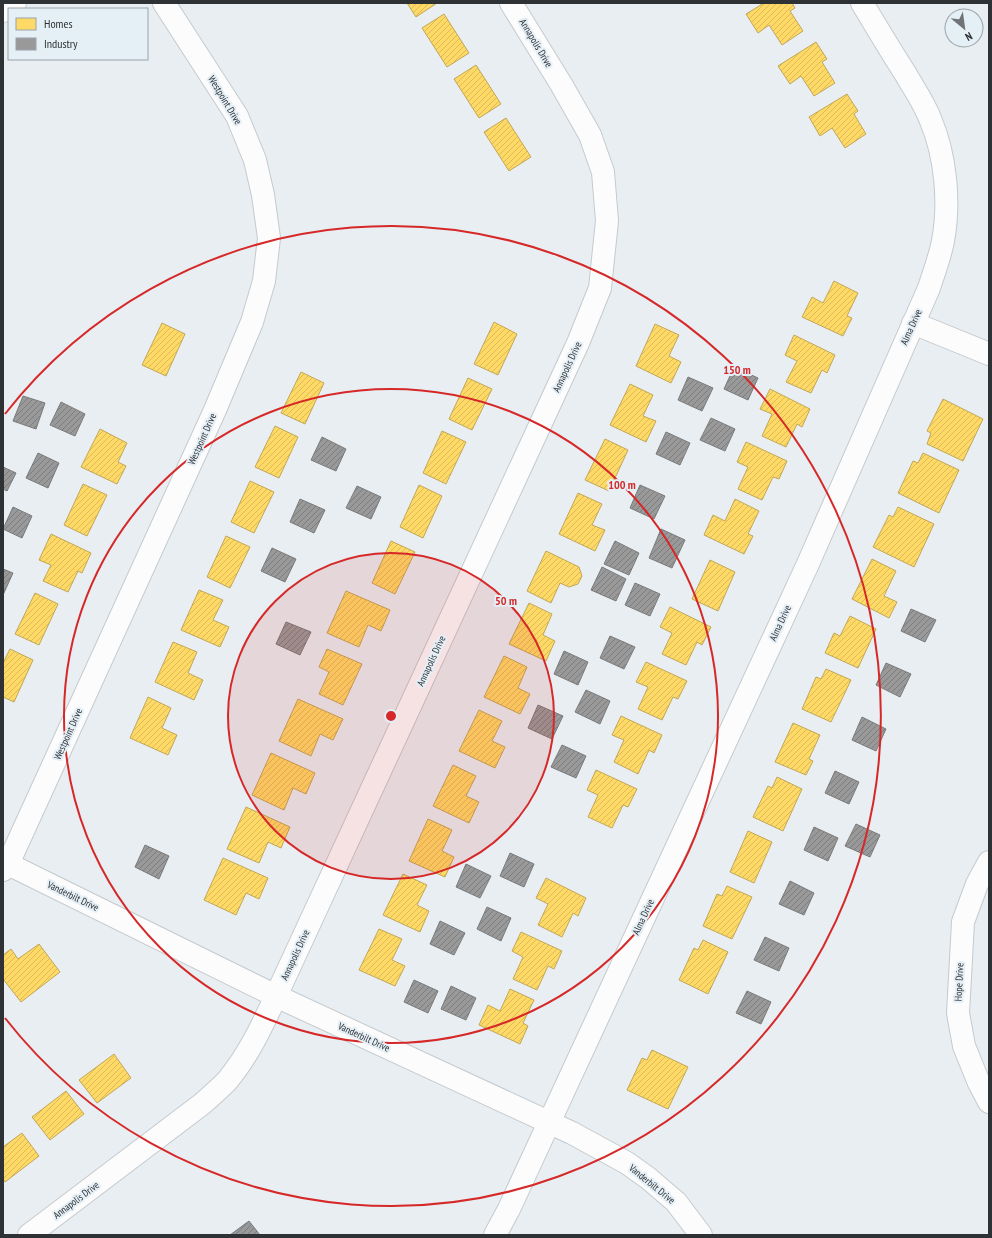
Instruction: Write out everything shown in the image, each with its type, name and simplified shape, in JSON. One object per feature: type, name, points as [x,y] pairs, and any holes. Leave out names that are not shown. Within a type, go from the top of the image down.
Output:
[{"type":"street","points":[[3,11],[15,3]]},
{"type":"street","name":"Westpoint Drive","points":[[6,867],[215,410],[252,322],[264,282],[269,238],[263,195],[255,160],[237,116],[164,3]]},
{"type":"street","name":"Annapolis Drive","points":[[29,1235],[202,1104],[226,1082],[243,1060],[257,1036],[276,996],[578,343],[600,288],[607,221],[603,172],[590,135],[561,84],[511,3]]},
{"type":"street","name":"Alma Drive","points":[[495,1235],[509,1209],[548,1121],[807,566],[929,288],[943,241],[946,210],[943,164],[932,122],[923,103],[862,3]]},
{"type":"street","points":[[913,323],[989,354]]},
{"type":"street","name":"Hope Drive","points":[[989,862],[976,884],[963,922],[958,1013],[964,1046],[979,1083],[989,1102]]},
{"type":"street","name":"Vanderbilt Drive","points":[[6,867],[276,996],[572,1133],[627,1163],[648,1178],[676,1202],[701,1235]]},
{"type":"building: Homes","points":[[407,3],[437,3],[416,17]]},
{"type":"building: Homes","points":[[764,3],[792,3],[795,8],[790,11],[803,31],[782,45],[769,25],[758,33],[746,14]]},
{"type":"building: Homes","points":[[444,14],[469,53],[447,67],[422,28]]},
{"type":"building: Homes","points":[[816,42],[827,59],[822,62],[835,83],[814,96],[801,76],[790,84],[778,66]]},
{"type":"building: Homes","points":[[476,65],[501,104],[479,118],[454,79]]},
{"type":"building: Homes","points":[[847,94],[858,111],[854,114],[866,134],[845,148],[832,128],[820,136],[809,117]]},
{"type":"building: Homes","points":[[506,118],[531,157],[509,171],[484,132]]},
{"type":"building: Homes","points":[[834,281],[858,293],[847,316],[852,318],[843,336],[802,317],[812,297],[823,303]]},
{"type":"building: Homes","points":[[494,322],[517,334],[498,375],[474,364]]},
{"type":"building: Homes","points":[[162,323],[185,334],[166,376],[142,365]]},
{"type":"building: Homes","points":[[655,324],[679,335],[669,356],[681,362],[671,383],[636,366]]},
{"type":"building: Homes","points":[[794,335],[835,355],[827,373],[822,370],[811,393],[786,382],[797,361],[785,355]]},
{"type":"building: Homes","points":[[301,372],[324,383],[305,424],[281,413]]},
{"type":"building: Homes","points":[[468,378],[492,389],[472,430],[449,419]]},
{"type":"building: Homes","points":[[630,384],[653,395],[643,416],[656,421],[646,442],[610,425]]},
{"type":"building: Homes","points":[[770,389],[810,409],[802,427],[797,424],[786,447],[762,436],[772,414],[760,409]]},
{"type":"building: Homes","points":[[943,399],[983,419],[963,461],[927,444],[931,433],[927,431]]},
{"type":"building: Homes","points":[[275,426],[298,437],[279,478],[255,467]]},
{"type":"building: Homes","points":[[100,429],[127,443],[118,462],[126,466],[117,484],[81,467]]},
{"type":"building: Homes","points":[[442,431],[466,442],[446,484],[423,473]]},
{"type":"building: Homes","points":[[605,439],[628,450],[609,491],[585,480]]},
{"type":"building: Homes","points":[[746,442],[787,461],[779,479],[773,477],[762,500],[738,489],[748,467],[737,462]]},
{"type":"building: Homes","points":[[923,453],[959,470],[939,513],[898,493],[913,461],[918,463]]},
{"type":"building: Homes","points":[[250,481],[274,492],[254,533],[231,522]]},
{"type":"building: Homes","points":[[83,484],[107,495],[87,536],[64,525]]},
{"type":"building: Homes","points":[[419,485],[442,496],[423,538],[400,527]]},
{"type":"building: Homes","points":[[578,493],[602,504],[592,525],[605,530],[595,551],[559,534]]},
{"type":"building: Homes","points":[[735,499],[759,511],[748,534],[753,536],[744,554],[704,535],[713,515],[725,521]]},
{"type":"building: Homes","points":[[898,507],[934,524],[914,567],[873,547],[889,515],[893,517]]},
{"type":"building: Homes","points":[[51,534],[91,553],[82,573],[78,571],[68,592],[43,581],[51,565],[39,560]]},
{"type":"building: Homes","points":[[226,536],[250,547],[230,588],[207,577]]},
{"type":"building: Homes","points":[[391,541],[415,552],[395,594],[372,583]]},
{"type":"building: Homes","points":[[546,551],[579,567],[582,576],[578,584],[569,587],[560,583],[551,603],[527,591]]},
{"type":"building: Homes","points":[[872,559],[896,571],[884,596],[897,602],[889,618],[852,599]]},
{"type":"building: Homes","points":[[710,560],[735,572],[718,611],[692,599]]},
{"type":"building: Homes","points":[[199,590],[223,600],[213,620],[229,627],[220,647],[181,630]]},
{"type":"building: Homes","points":[[346,591],[390,610],[381,631],[368,625],[359,647],[327,633]]},
{"type":"building: Homes","points":[[35,593],[58,604],[39,645],[15,634]]},
{"type":"building: Homes","points":[[529,603],[552,614],[543,635],[555,641],[546,661],[509,644]]},
{"type":"building: Homes","points":[[670,607],[711,627],[702,645],[697,642],[686,665],[662,654],[672,633],[660,627]]},
{"type":"building: Homes","points":[[850,616],[876,629],[858,668],[825,653],[834,633],[840,636]]},
{"type":"building: Homes","points":[[173,642],[197,652],[188,673],[203,680],[194,700],[155,682]]},
{"type":"building: Homes","points":[[10,649],[33,660],[14,702],[3,697],[3,663]]},
{"type":"building: Homes","points":[[327,649],[362,664],[343,705],[319,694],[329,672],[319,667]]},
{"type":"building: Homes","points":[[504,656],[527,667],[518,688],[530,694],[520,714],[484,697]]},
{"type":"building: Homes","points":[[646,662],[687,681],[678,699],[673,697],[662,720],[638,709],[648,687],[636,682]]},
{"type":"building: Homes","points":[[826,669],[851,680],[831,722],[802,709],[816,677],[821,679]]},
{"type":"building: Homes","points":[[148,697],[171,708],[162,728],[177,735],[168,755],[130,738]]},
{"type":"building: Homes","points":[[298,699],[343,719],[333,740],[320,734],[311,756],[279,741]]},
{"type":"building: Homes","points":[[479,710],[502,721],[492,741],[505,747],[495,768],[459,751]]},
{"type":"building: Homes","points":[[621,716],[662,735],[654,753],[649,750],[638,774],[614,762],[624,740],[612,735]]},
{"type":"building: Homes","points":[[793,723],[820,735],[809,759],[813,761],[806,775],[775,762]]},
{"type":"building: Homes","points":[[271,753],[315,773],[306,794],[293,788],[284,810],[252,795]]},
{"type":"building: Homes","points":[[453,765],[476,776],[466,796],[479,802],[469,823],[433,806]]},
{"type":"building: Homes","points":[[596,770],[637,789],[628,807],[623,805],[612,828],[588,817],[598,795],[587,790]]},
{"type":"building: Homes","points":[[777,777],[802,789],[783,831],[753,817],[768,786],[772,788]]},
{"type":"building: Homes","points":[[246,807],[290,827],[281,848],[268,842],[259,863],[227,849]]},
{"type":"building: Homes","points":[[428,819],[452,830],[442,851],[454,857],[445,877],[409,861]]},
{"type":"building: Homes","points":[[748,831],[772,842],[754,883],[730,872]]},
{"type":"building: Homes","points":[[223,858],[268,878],[259,899],[246,893],[236,915],[204,900]]},
{"type":"building: Homes","points":[[403,874],[427,885],[417,905],[429,911],[420,932],[383,915]]},
{"type":"building: Homes","points":[[546,878],[586,898],[578,916],[573,913],[562,937],[538,925],[548,904],[536,898]]},
{"type":"building: Homes","points":[[727,886],[752,897],[732,939],[703,926],[717,894],[722,896]]},
{"type":"building: Homes","points":[[379,929],[402,939],[392,960],[405,966],[395,986],[359,970]]},
{"type":"building: Homes","points":[[521,932],[562,951],[554,969],[548,966],[537,990],[513,979],[523,957],[512,951]]},
{"type":"building: Homes","points":[[703,940],[728,952],[708,994],[679,980],[694,948],[698,950]]},
{"type":"building: Homes","points":[[39,944],[60,972],[21,1002],[3,979],[3,955],[11,949],[18,959]]},
{"type":"building: Homes","points":[[510,989],[534,1000],[523,1023],[528,1026],[520,1044],[479,1025],[488,1005],[500,1011]]},
{"type":"building: Homes","points":[[652,1050],[688,1067],[668,1109],[627,1090],[642,1058],[647,1060]]},
{"type":"building: Homes","points":[[114,1054],[131,1078],[97,1103],[79,1080]]},
{"type":"building: Homes","points":[[66,1091],[84,1114],[50,1140],[32,1117]]},
{"type":"building: Homes","points":[[22,1133],[39,1156],[5,1182],[3,1179],[3,1147]]},
{"type":"building: Industry","points":[[734,367],[758,378],[748,400],[724,389]]},
{"type":"building: Industry","points":[[688,377],[713,388],[702,411],[678,400]]},
{"type":"building: Industry","points":[[23,396],[45,403],[36,429],[13,421]]},
{"type":"building: Industry","points":[[61,402],[85,414],[75,436],[50,425]]},
{"type":"building: Industry","points":[[711,418],[735,429],[725,451],[700,440]]},
{"type":"building: Industry","points":[[666,432],[690,443],[680,465],[656,454]]},
{"type":"building: Industry","points":[[322,437],[346,449],[336,471],[311,460]]},
{"type":"building: Industry","points":[[38,453],[59,463],[48,488],[26,478]]},
{"type":"building: Industry","points":[[3,467],[16,473],[7,491],[3,489]]},
{"type":"building: Industry","points":[[640,485],[665,496],[654,519],[630,508]]},
{"type":"building: Industry","points":[[357,486],[381,497],[371,519],[346,508]]},
{"type":"building: Industry","points":[[300,499],[325,510],[314,533],[290,522]]},
{"type":"building: Industry","points":[[13,507],[32,516],[22,538],[3,529]]},
{"type":"building: Industry","points":[[661,529],[685,540],[672,568],[649,558]]},
{"type":"building: Industry","points":[[615,541],[639,553],[629,575],[604,564]]},
{"type":"building: Industry","points":[[272,548],[296,559],[285,582],[261,571]]},
{"type":"building: Industry","points":[[602,567],[626,579],[616,601],[591,590]]},
{"type":"building: Industry","points":[[3,569],[13,573],[3,595]]},
{"type":"building: Industry","points":[[635,583],[660,594],[650,616],[625,605]]},
{"type":"building: Industry","points":[[911,609],[936,620],[925,642],[901,631]]},
{"type":"building: Industry","points":[[286,622],[311,632],[300,655],[276,644]]},
{"type":"building: Industry","points":[[610,636],[635,647],[624,669],[600,658]]},
{"type":"building: Industry","points":[[564,651],[588,662],[578,685],[554,674]]},
{"type":"building: Industry","points":[[886,663],[911,674],[900,697],[876,685]]},
{"type":"building: Industry","points":[[586,690],[610,701],[600,724],[575,712]]},
{"type":"building: Industry","points":[[538,705],[563,716],[552,739],[528,728]]},
{"type":"building: Industry","points":[[862,717],[886,729],[876,751],[852,740]]},
{"type":"building: Industry","points":[[562,745],[586,756],[576,778],[551,767]]},
{"type":"building: Industry","points":[[835,771],[859,782],[849,804],[825,793]]},
{"type":"building: Industry","points":[[856,824],[880,835],[870,857],[845,846]]},
{"type":"building: Industry","points":[[814,827],[838,838],[828,861],[804,850]]},
{"type":"building: Industry","points":[[145,845],[169,856],[159,879],[135,867]]},
{"type":"building: Industry","points":[[510,853],[534,864],[524,887],[500,876]]},
{"type":"building: Industry","points":[[466,864],[491,876],[480,898],[456,887]]},
{"type":"building: Industry","points":[[790,881],[814,893],[804,915],[779,904]]},
{"type":"building: Industry","points":[[487,907],[511,918],[501,941],[477,929]]},
{"type":"building: Industry","points":[[440,921],[465,933],[454,955],[430,944]]},
{"type":"building: Industry","points":[[765,937],[789,948],[779,971],[754,960]]},
{"type":"building: Industry","points":[[414,980],[438,991],[428,1013],[404,1002]]},
{"type":"building: Industry","points":[[451,986],[476,998],[466,1020],[441,1009]]},
{"type":"building: Industry","points":[[747,991],[771,1002],[761,1024],[736,1013]]},
{"type":"building: Industry","points":[[249,1221],[260,1235],[230,1235]]}]
